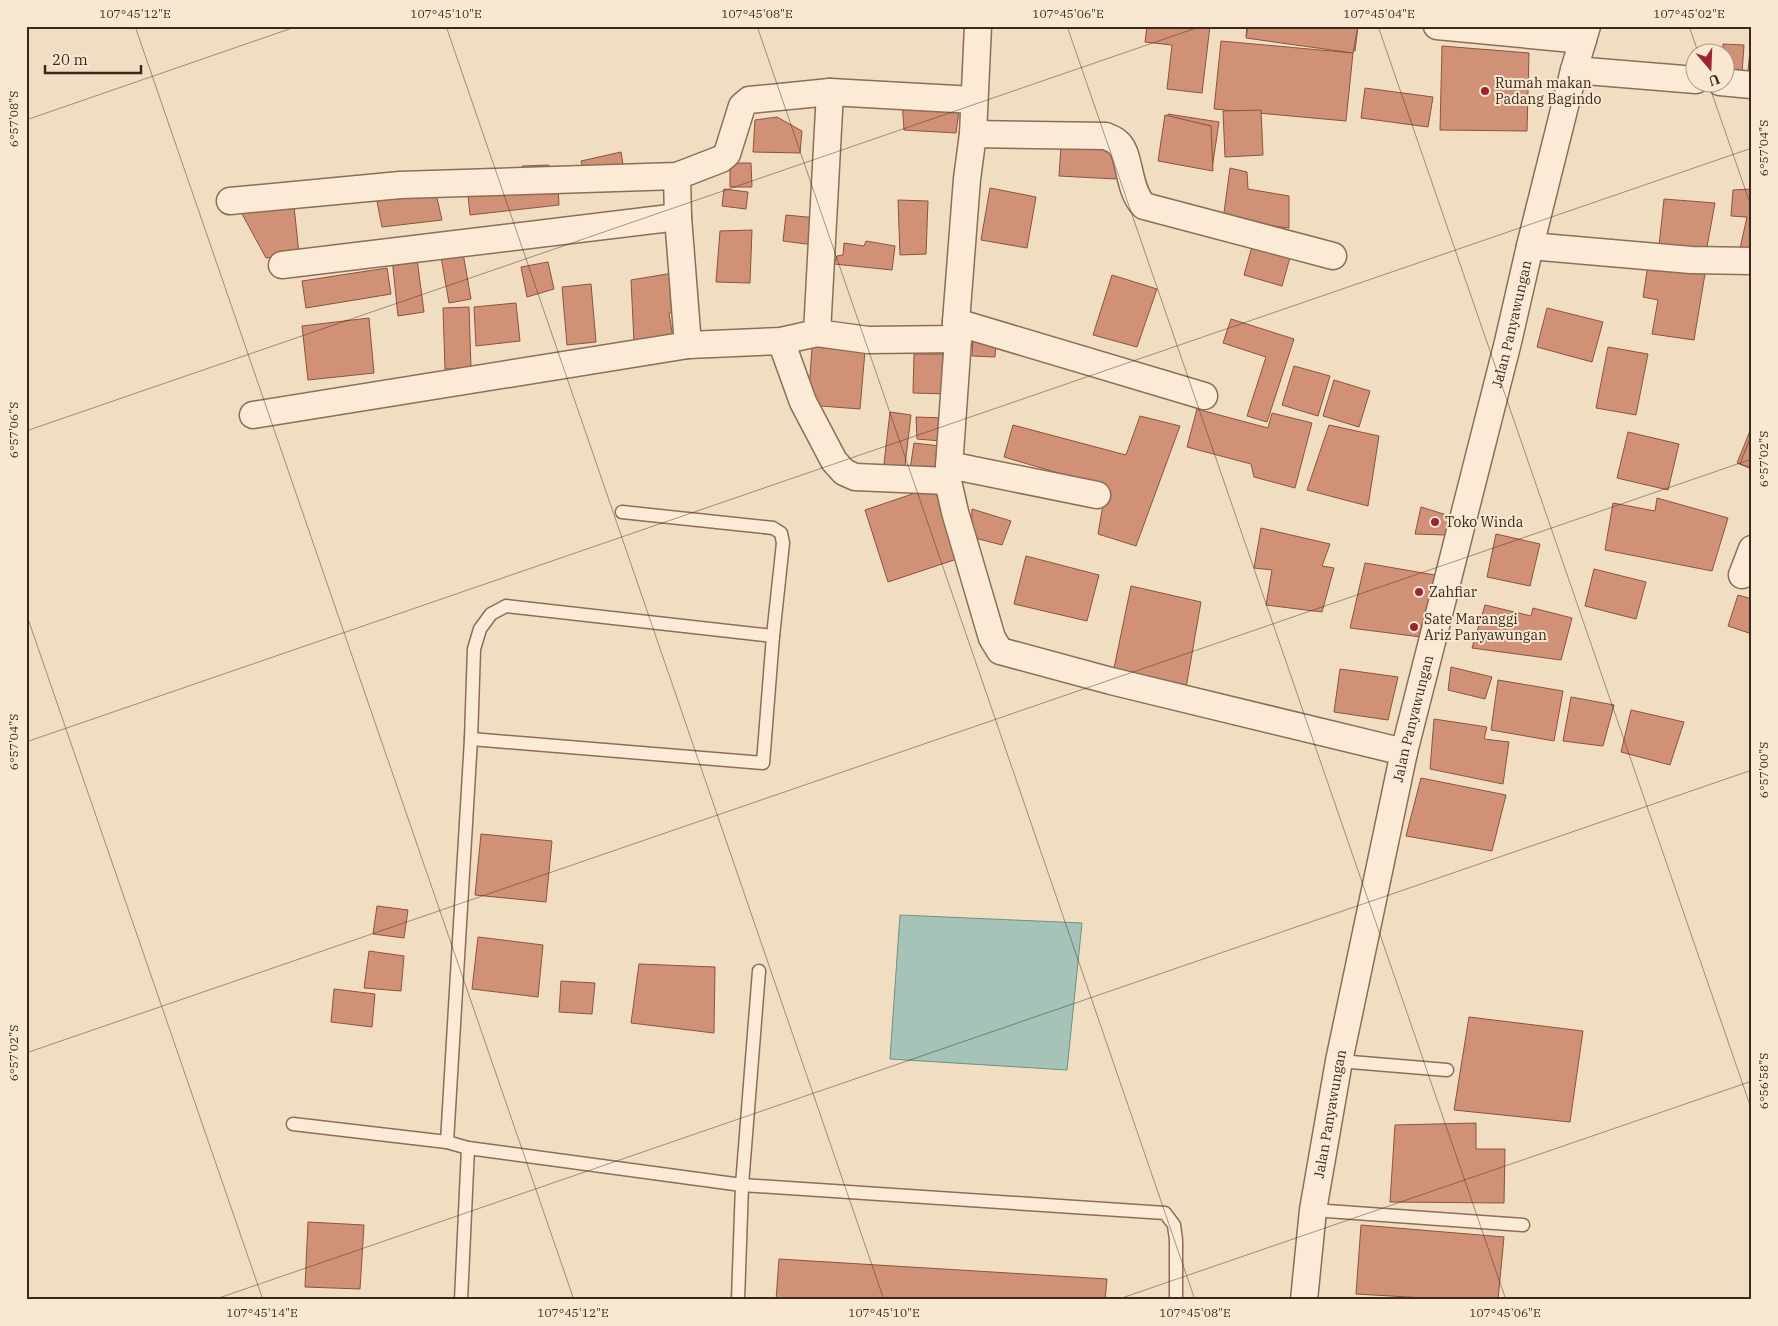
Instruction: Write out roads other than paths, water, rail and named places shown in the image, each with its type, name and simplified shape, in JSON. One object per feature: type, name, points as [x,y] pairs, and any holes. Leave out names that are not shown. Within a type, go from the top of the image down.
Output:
[{"type":"street","points":[[978,26],[973,134],[967,179],[948,473],[955,512],[992,638],[1000,651],[1121,684],[1404,752]]},
{"type":"street","points":[[1437,26],[1585,33]]},
{"type":"street","name":"Jalan Panyawungan","points":[[1304,1300],[1313,1210],[1340,1061],[1404,752],[1508,342],[1574,70],[1585,33]]},
{"type":"street","points":[[1574,70],[1686,79]]},
{"type":"street","points":[[1736,84],[1752,85]]},
{"type":"street","points":[[230,200],[400,185],[677,176],[722,160],[728,154],[742,106],[749,100],[830,92],[974,100]]},
{"type":"street","points":[[817,333],[830,92]]},
{"type":"street","points":[[973,134],[1106,136],[1118,142],[1122,149],[1136,196],[1144,206],[1333,256]]},
{"type":"street","points":[[677,176],[678,217],[688,345]]},
{"type":"street","points":[[282,265],[678,217]]},
{"type":"street","points":[[1530,246],[1691,260],[1752,262]]},
{"type":"street","points":[[253,415],[688,345],[781,342],[817,333],[868,340],[957,330],[1204,396]]},
{"type":"street","points":[[781,342],[803,402],[834,461],[844,472],[855,477],[948,473],[1097,495]]},
{"type":"street","points":[[1742,575],[1752,549]]},
{"type":"lane","points":[[471,739],[763,763],[783,542],[781,533],[773,528],[622,512]]},
{"type":"lane","points":[[447,1142],[471,739],[474,649],[480,629],[491,614],[506,606],[773,636]]},
{"type":"lane","points":[[738,1300],[742,1185],[759,971]]},
{"type":"lane","points":[[1340,1061],[1447,1070]]},
{"type":"lane","points":[[293,1124],[447,1142],[468,1148],[742,1185],[1165,1213],[1174,1225],[1176,1240],[1176,1300]]},
{"type":"lane","points":[[461,1300],[468,1148]]},
{"type":"lane","points":[[1313,1210],[1524,1225]]},
{"type":"place","name":"Rumah makan Padang Bagindo","points":[[1485,91]]},
{"type":"place","name":"Toko Winda","points":[[1435,522]]},
{"type":"place","name":"Zahfiar","points":[[1419,592]]},
{"type":"place","name":"Sate Maranggi Ariz Panyawungan","points":[[1414,627]]}]
